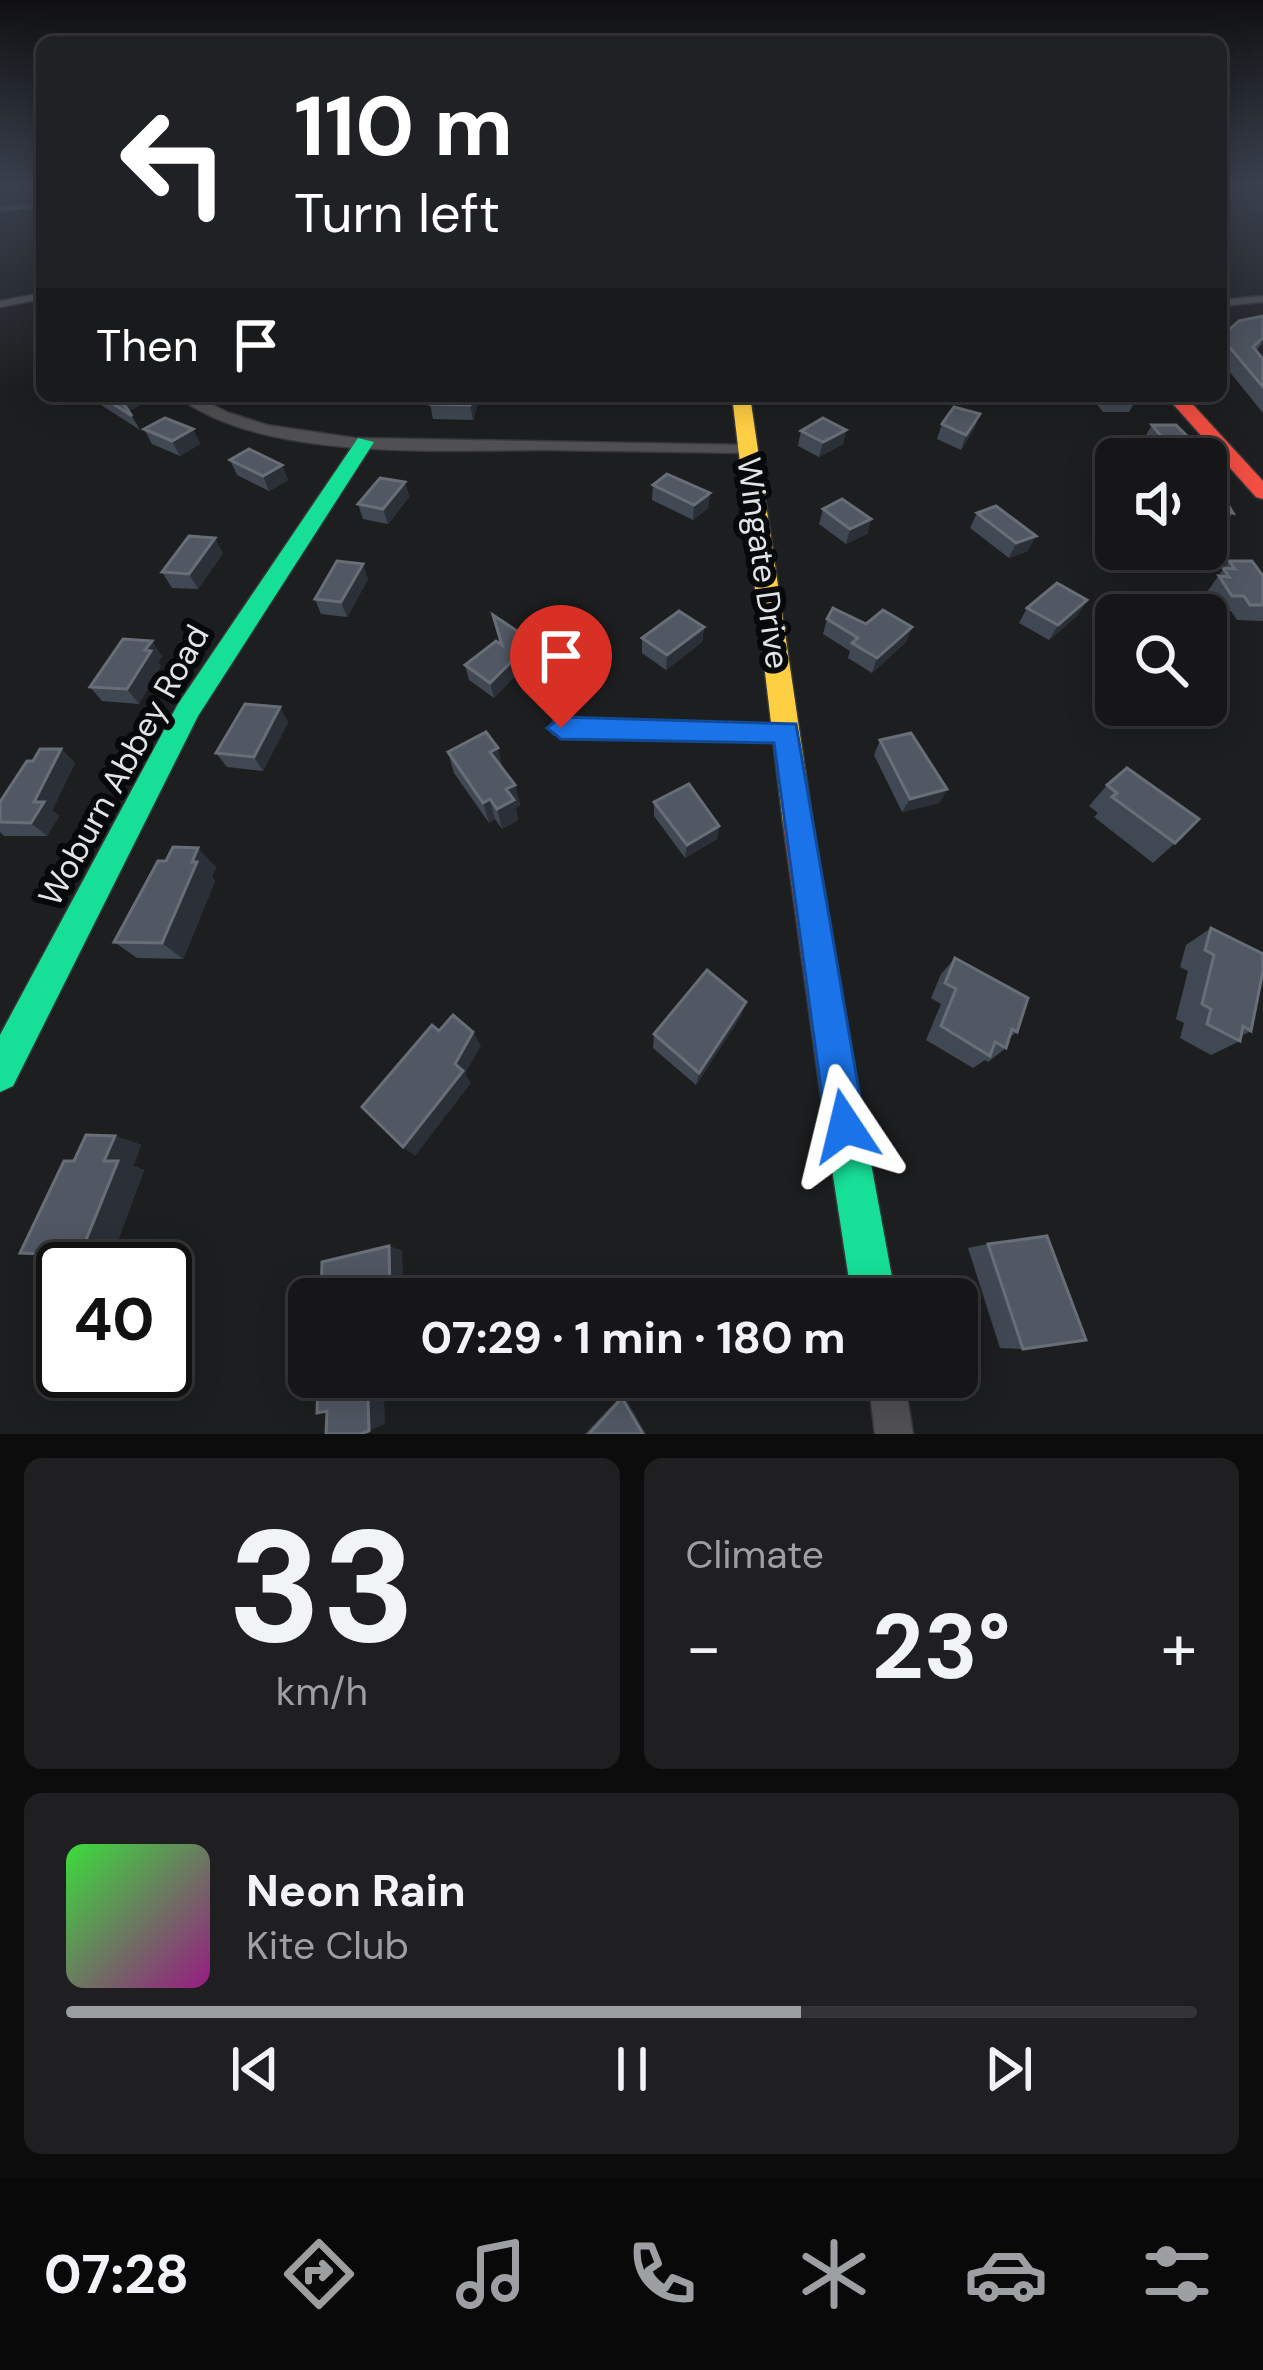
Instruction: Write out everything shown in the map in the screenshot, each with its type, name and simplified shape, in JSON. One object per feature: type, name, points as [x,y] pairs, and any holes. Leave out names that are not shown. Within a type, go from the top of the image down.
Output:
[{"type":"street","points":[[0,304],[36,297]]},
{"type":"street","points":[[1227,302],[1263,299]]},
{"type":"street","points":[[198,402],[273,428],[365,442],[749,449]]},
{"type":"street","name":"Wingate Drive","points":[[742,402],[811,922],[870,1278]]},
{"type":"street","points":[[1180,402],[1263,494]]},
{"type":"street","name":"Woburn Abbey Road","points":[[0,1072],[187,711],[365,442]]},
{"type":"street","points":[[561,728],[786,732]]},
{"type":"street","points":[[889,1398],[893,1434]]},
{"type":"building","points":[[1263,316],[1263,338],[1253,347],[1263,359],[1263,387],[1227,344],[1227,332],[1239,321]]},
{"type":"building","points":[[431,402],[471,402],[470,405]]},
{"type":"building","points":[[954,407],[980,414],[966,435],[942,424]]},
{"type":"building","points":[[165,418],[193,429],[172,441],[144,429]]},
{"type":"building","points":[[823,418],[846,430],[823,442],[801,431]]},
{"type":"building","points":[[1152,425],[1176,425],[1189,438],[1163,438]]},
{"type":"building","points":[[249,449],[282,465],[263,476],[230,460]]},
{"type":"building","points":[[667,474],[710,493],[694,505],[653,485]]},
{"type":"building","points":[[380,478],[405,482],[383,509],[358,504]]},
{"type":"building","points":[[842,499],[871,519],[850,529],[823,509]]},
{"type":"building","points":[[996,506],[1036,536],[1016,543],[977,513]]},
{"type":"building","points":[[189,536],[215,538],[189,574],[162,572]]},
{"type":"building","points":[[337,561],[363,564],[341,602],[315,599]]},
{"type":"building","points":[[1229,561],[1252,561],[1263,576],[1263,605],[1250,605],[1244,596],[1232,596],[1219,576],[1229,577],[1224,570],[1235,569]]},
{"type":"building","points":[[1057,583],[1087,600],[1058,625],[1027,608]]},
{"type":"building","points":[[833,608],[866,624],[883,610],[912,627],[877,658],[852,643],[858,638],[827,619]]},
{"type":"building","points":[[679,611],[704,627],[667,655],[642,638]]},
{"type":"building","points":[[493,615],[532,641],[490,683],[465,665],[496,641],[502,645]]},
{"type":"building","points":[[123,639],[152,641],[145,650],[151,651],[127,689],[90,687]]},
{"type":"building","points":[[245,704],[280,707],[254,757],[216,753]]},
{"type":"building","points":[[486,732],[498,748],[490,752],[515,785],[506,789],[514,800],[497,809],[490,799],[483,803],[448,752]]},
{"type":"building","points":[[911,733],[947,789],[910,799],[880,740]]},
{"type":"building","points":[[40,749],[61,749],[34,802],[44,802],[31,823],[0,822],[0,802]]},
{"type":"building","points":[[1127,768],[1199,819],[1175,843],[1112,797],[1117,793],[1107,785]]},
{"type":"building","points":[[689,784],[719,826],[687,845],[654,802]]},
{"type":"building","points":[[173,847],[198,848],[192,862],[197,862],[162,943],[114,942],[158,861],[166,861]]},
{"type":"building","points":[[1211,928],[1263,954],[1251,1031],[1243,1026],[1240,1041],[1207,1024],[1211,1009],[1202,1004],[1214,955],[1205,950]]},
{"type":"building","points":[[955,958],[1028,998],[1017,1032],[1012,1029],[1006,1048],[995,1042],[990,1056],[941,1026],[956,989],[945,983]]},
{"type":"building","points":[[707,970],[746,1002],[699,1073],[654,1034]]},
{"type":"building","points":[[453,1015],[473,1032],[455,1064],[463,1071],[403,1147],[362,1107],[432,1025],[439,1031]]},
{"type":"building","points":[[86,1135],[115,1136],[104,1161],[118,1161],[85,1242],[36,1242],[36,1254],[20,1253],[64,1161],[74,1161]]},
{"type":"building","points":[[1047,1236],[1086,1340],[1023,1349],[988,1244]]},
{"type":"building","points":[[389,1246],[390,1278],[322,1278],[322,1262]]},
{"type":"building","points":[[317,1398],[371,1398],[369,1431],[360,1434],[326,1434],[327,1411],[317,1413]]},
{"type":"building","points":[[622,1398],[643,1434],[589,1434]]},
{"type":"traffic: fast","points":[[0,1073],[187,711],[365,442]]},
{"type":"traffic: fast","points":[[841,1104],[870,1278]]},
{"type":"traffic: slow","points":[[742,402],[798,823]]},
{"type":"traffic: jam","points":[[1180,402],[1263,493]]},
{"type":"traffic: jam","points":[[798,823],[841,1104]]},
{"type":"route","points":[[561,728],[786,732],[845,1126]]}]
